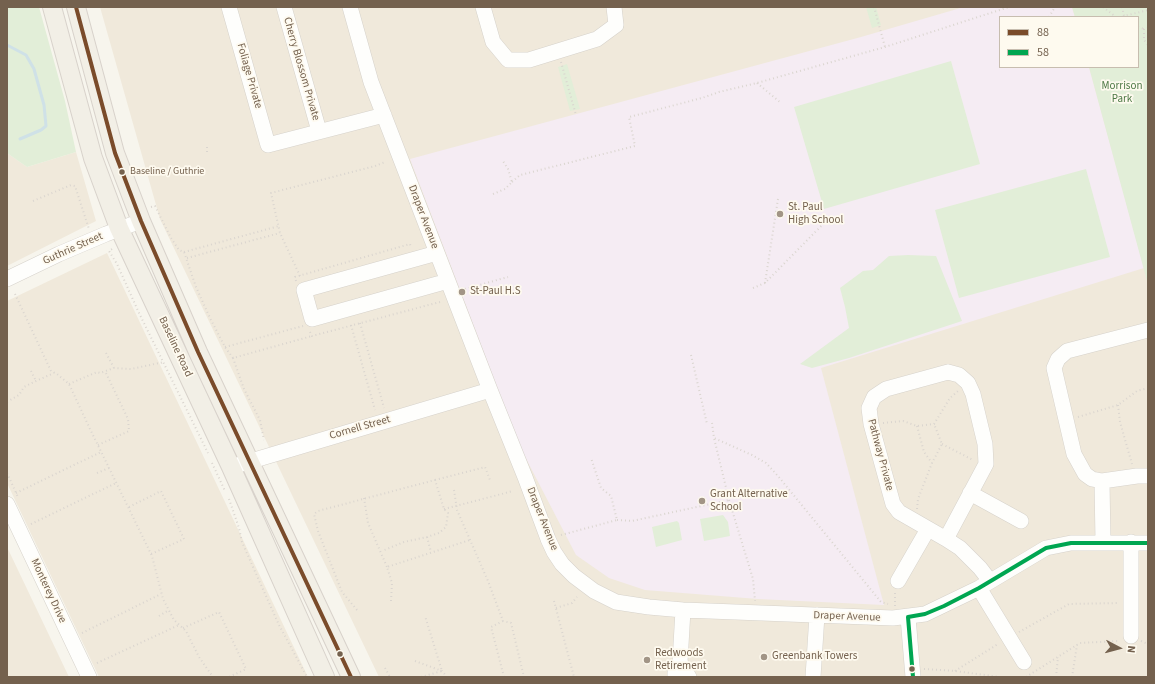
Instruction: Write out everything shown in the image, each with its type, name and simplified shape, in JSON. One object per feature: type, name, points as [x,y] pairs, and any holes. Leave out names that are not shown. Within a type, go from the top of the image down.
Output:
[{"type":"main road","name":"Baseline Road","points":[[52,7],[93,158],[119,228],[231,467],[325,677]]},
{"type":"main road","name":"Baseline Road","points":[[76,7],[116,153],[145,214],[198,352],[351,677]]},
{"type":"street","name":"Foliage Private","points":[[229,7],[268,145],[319,131]]},
{"type":"street","name":"Cherry Blossom Private","points":[[284,7],[319,131]]},
{"type":"street","name":"Draper Avenue","points":[[350,7],[371,82],[548,539],[562,564],[574,576],[594,591],[616,602],[683,610],[893,618],[908,617],[925,614],[984,584],[1046,548],[1072,543],[1148,542]]},
{"type":"street","points":[[483,7],[493,42],[508,60],[529,60],[597,39],[616,25],[614,7]]},
{"type":"street","points":[[319,131],[384,115]]},
{"type":"street","name":"Guthrie Street","points":[[8,276],[119,228],[145,214]]},
{"type":"street","points":[[437,253],[301,287],[312,319],[450,287]]},
{"type":"street","points":[[1143,476],[1102,481],[1085,474],[1074,454],[1054,368],[1058,359],[1067,352],[1148,330]]},
{"type":"street","name":"Pathway Private","points":[[968,383],[959,375],[948,372],[886,389],[874,397],[869,408],[871,424],[893,504],[899,512],[960,548],[980,568],[984,584],[1025,670]]},
{"type":"street","points":[[946,539],[986,464],[985,444],[973,394],[968,383]]},
{"type":"street","name":"Cornell Street","points":[[231,467],[250,460],[490,390]]},
{"type":"street","points":[[1102,481],[1102,542]]},
{"type":"street","points":[[970,493],[1021,521]]},
{"type":"street","name":"Monterey Drive","points":[[9,499],[84,673]]},
{"type":"street","points":[[898,581],[922,525]]},
{"type":"street","points":[[1131,542],[1131,636]]},
{"type":"street","points":[[675,677],[675,673],[680,662],[683,610]]},
{"type":"street","points":[[813,677],[817,615]]},
{"type":"street","points":[[908,617],[919,673]]},
{"type":"street","points":[[680,662],[689,677]]},
{"type":"path","points":[[874,7],[885,47]]},
{"type":"path","points":[[493,194],[505,189],[520,175],[635,146],[629,117],[702,98],[719,92],[757,84],[885,47],[1009,7]]},
{"type":"path","points":[[1050,16],[1055,7]]},
{"type":"path","points":[[1103,7],[1115,16]]},
{"type":"path","points":[[1122,7],[1124,16],[1148,10]]},
{"type":"path","points":[[1139,27],[1144,29],[1148,28]]},
{"type":"path","points":[[1144,29],[1144,40],[1148,45]]},
{"type":"path","points":[[558,51],[576,115]]},
{"type":"path","points":[[757,84],[781,103]]},
{"type":"path","points":[[207,147],[207,155]]},
{"type":"path","points":[[503,161],[508,168],[512,182]]},
{"type":"path","points":[[301,287],[300,276],[280,233],[271,193],[375,166],[385,162]]},
{"type":"path","points":[[33,201],[71,185],[75,186],[89,230]]},
{"type":"path","points":[[765,283],[778,200]]},
{"type":"path","points":[[145,214],[155,206],[171,238],[179,250],[184,252],[196,287],[225,348],[233,358],[244,389],[260,420],[264,440]]},
{"type":"path","points":[[753,288],[765,283],[831,216]]},
{"type":"path","points":[[184,252],[278,226]]},
{"type":"path","points":[[187,258],[280,233]]},
{"type":"path","points":[[301,287],[295,277],[410,244],[412,250]]},
{"type":"path","points":[[112,249],[109,251],[117,264],[139,313],[208,454]]},
{"type":"path","points":[[450,287],[508,276]]},
{"type":"path","points":[[15,294],[51,371],[69,384],[129,507],[151,554],[162,593],[174,620],[186,631],[199,657],[212,677]]},
{"type":"path","points":[[233,358],[440,302]]},
{"type":"path","points":[[360,323],[384,408]]},
{"type":"path","points":[[225,348],[308,325]]},
{"type":"path","points":[[352,325],[376,410]]},
{"type":"path","points":[[310,330],[312,336]]},
{"type":"path","points":[[106,353],[114,368]]},
{"type":"path","points":[[691,355],[707,424]]},
{"type":"path","points":[[69,384],[97,372],[100,373],[114,368],[130,369],[164,362],[170,358]]},
{"type":"path","points":[[31,371],[36,380]]},
{"type":"path","points":[[98,445],[129,431],[128,419],[105,371]]},
{"type":"path","points":[[7,402],[19,395],[24,387],[36,380],[55,373]]},
{"type":"path","points":[[934,424],[950,398],[968,383]]},
{"type":"path","points":[[1066,421],[1118,405],[1137,391],[1148,388]]},
{"type":"path","points":[[1118,405],[1120,422],[1131,460],[1143,476]]},
{"type":"path","points":[[871,424],[903,421],[917,426],[934,424]]},
{"type":"path","points":[[712,423],[714,438],[729,500],[753,579],[755,602]]},
{"type":"path","points":[[934,424],[942,444],[979,464],[986,464]]},
{"type":"path","points":[[917,426],[924,452],[932,463]]},
{"type":"path","points":[[714,438],[740,448],[766,463],[881,602],[895,606]]},
{"type":"path","points":[[922,525],[918,499],[932,463],[942,444]]},
{"type":"path","points":[[9,499],[102,452]]},
{"type":"path","points":[[591,458],[601,488],[611,496],[618,520]]},
{"type":"path","points":[[211,460],[225,491]]},
{"type":"path","points":[[357,610],[342,592],[318,531],[314,514],[318,511],[364,498],[485,467],[490,480]]},
{"type":"path","points":[[97,472],[109,468]]},
{"type":"path","points":[[382,551],[404,542],[439,533],[446,527],[448,514],[444,509],[435,480]]},
{"type":"path","points":[[31,524],[116,483]]},
{"type":"path","points":[[454,490],[456,506],[488,581],[503,621]]},
{"type":"path","points":[[129,507],[161,491],[184,538],[151,554]]},
{"type":"path","points":[[444,509],[513,491]]},
{"type":"path","points":[[228,498],[239,528],[242,542],[279,625],[306,677]]},
{"type":"path","points":[[364,498],[368,523],[376,544],[382,551],[392,584],[392,601]]},
{"type":"path","points":[[548,539],[618,520],[632,521],[729,500]]},
{"type":"path","points":[[427,537],[431,552]]},
{"type":"path","points":[[387,567],[470,540]]},
{"type":"path","points":[[82,633],[162,593]]},
{"type":"path","points":[[556,608],[572,603],[577,597]]},
{"type":"path","points":[[554,601],[574,677]]},
{"type":"path","points":[[955,671],[1069,604],[1131,602]]},
{"type":"path","points":[[159,616],[169,610]]},
{"type":"path","points":[[183,628],[219,612],[246,669],[229,677]]},
{"type":"path","points":[[425,616],[442,671],[447,677]]},
{"type":"path","points":[[504,677],[491,626],[503,621],[511,623],[524,677]]},
{"type":"path","points":[[84,673],[179,624]]},
{"type":"path","points":[[1025,670],[1058,657],[1080,643],[1122,640],[1131,636]]},
{"type":"path","points":[[1072,677],[1077,645]]},
{"type":"path","points":[[1056,677],[1058,657]]},
{"type":"path","points":[[415,661],[442,671]]},
{"type":"path","points":[[385,668],[390,677]]},
{"type":"path","points":[[420,677],[442,671]]},
{"type":"path","points":[[919,673],[955,671],[1000,677]]},
{"type":"shaded area","points":[[100,7],[1148,7],[1148,677],[379,677],[160,219]]},
{"type":"shaded area","name":"St. Paul High School","points":[[964,7],[1072,7],[1075,16],[999,16],[999,68],[1089,68],[1144,268],[821,368],[884,605],[758,599],[645,590],[609,578],[576,555],[520,447],[410,159],[861,37]]},
{"type":"shaded area","points":[[76,152],[96,221],[7,266],[7,153],[27,167]]},
{"type":"shaded area","points":[[107,253],[308,677],[99,677],[7,483],[7,301]]},
{"type":"shaded area","points":[[7,547],[69,677],[7,677]]},
{"type":"green space","points":[[7,7],[39,7],[65,101],[76,152],[27,167],[7,153]]},
{"type":"green space","points":[[866,7],[876,7],[881,25],[872,28]]},
{"type":"green space","name":"Morrison Park","points":[[1072,7],[1148,7],[1148,281],[1089,68],[1139,68],[1139,16],[1075,16]]},
{"type":"green space","points":[[951,61],[980,164],[824,209],[794,107]]},
{"type":"green space","points":[[567,64],[580,109],[570,111],[558,67]]},
{"type":"green space","points":[[1086,169],[1110,257],[959,298],[935,210]]},
{"type":"green space","points":[[889,256],[936,256],[962,321],[849,358],[812,368],[800,364],[849,328],[840,288],[863,271],[873,270]]},
{"type":"green space","points":[[723,515],[728,522],[730,536],[704,541],[700,519]]},
{"type":"green space","points":[[677,521],[679,523],[682,540],[656,547],[652,527]]},
{"type":"waterway","points":[[7,45],[26,55],[34,69],[44,105],[46,126],[41,130],[20,139]]},
{"type":"transit line","name":"88","points":[[76,7],[115,153],[141,221],[198,352],[351,677]]},
{"type":"transit line","name":"58","points":[[908,617],[925,614],[944,606],[979,588],[1046,548],[1071,543],[1148,543]]},
{"type":"transit line","name":"58","points":[[908,617],[913,677]]},
{"type":"place","name":"Baseline / Guthrie","points":[[122,172]]},
{"type":"place","name":"St. Paul High School","points":[[780,214]]},
{"type":"place","name":"St-Paul H.S","points":[[462,292]]},
{"type":"place","name":"Grant Alternative School","points":[[702,501]]},
{"type":"place","name":"Greenbank Towers","points":[[764,657]]},
{"type":"place","name":"Redwoods Retirement","points":[[647,660]]}]
